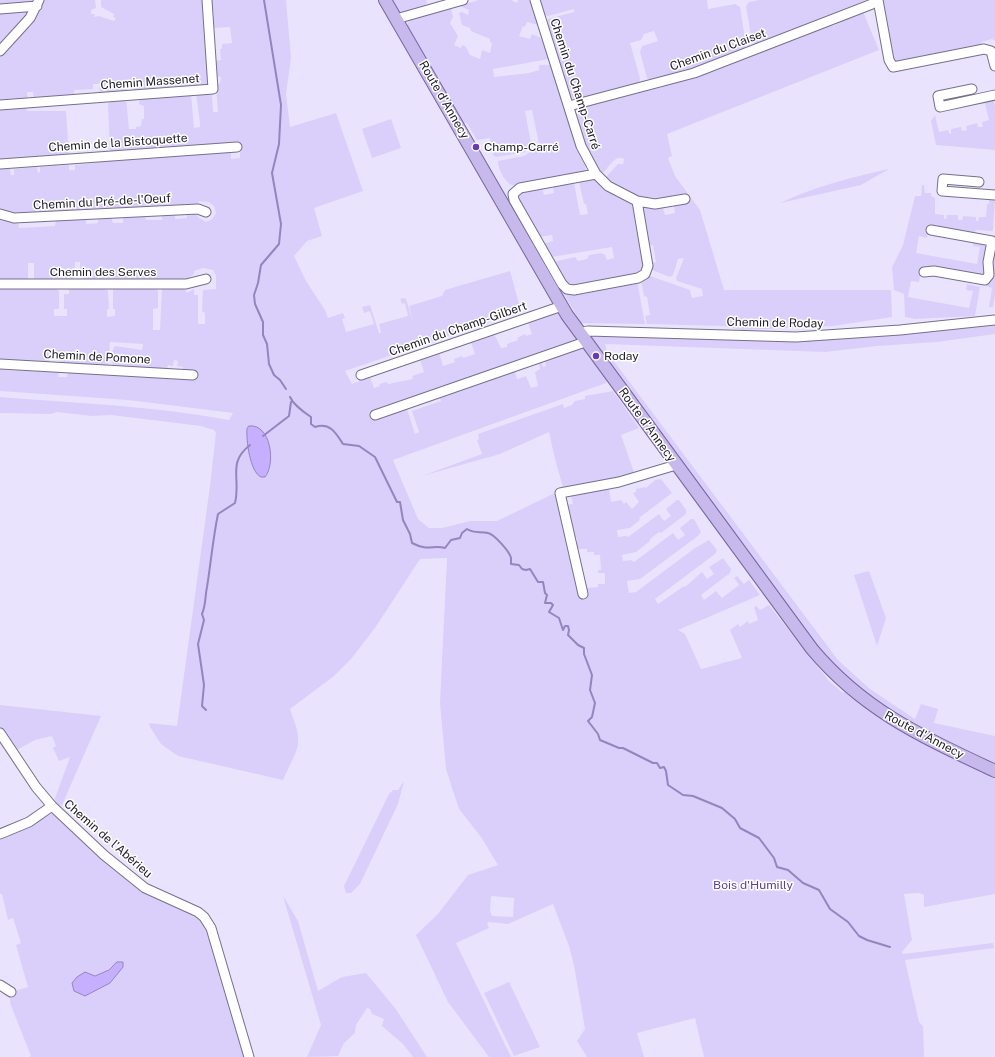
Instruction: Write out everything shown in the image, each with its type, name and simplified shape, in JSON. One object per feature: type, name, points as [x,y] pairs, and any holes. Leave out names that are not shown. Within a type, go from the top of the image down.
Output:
[{"type":"main road","name":"Route d'Annecy","points":[[385,0],[562,306],[582,337],[798,630],[834,673],[863,698],[894,721],[995,771]]},
{"type":"street","name":"Chemin Massenet","points":[[0,105],[213,89],[207,0]]},
{"type":"street","points":[[396,19],[463,0]]},
{"type":"street","name":"Chemin du Champ-Carré","points":[[535,0],[581,146],[596,174],[608,186],[637,201],[655,204],[685,199]]},
{"type":"street","points":[[875,2],[889,60],[893,67],[984,49],[991,51],[995,66]]},
{"type":"street","name":"Chemin du Claiset","points":[[569,106],[694,73],[875,2]]},
{"type":"street","points":[[0,9],[38,3]]},
{"type":"street","points":[[0,52],[30,18],[38,3]]},
{"type":"street","points":[[972,89],[938,96],[940,108],[995,95]]},
{"type":"street","name":"Chemin de la Bistoquette","points":[[0,164],[237,147]]},
{"type":"street","points":[[596,174],[520,188],[513,194],[514,200],[548,260],[562,284],[567,289],[574,290],[638,278],[645,274],[648,266],[637,201]]},
{"type":"street","points":[[979,182],[943,179],[942,191],[995,195]]},
{"type":"street","name":"Chemin du Pré-de-l'Oeuf","points":[[0,214],[14,218],[198,210],[206,212]]},
{"type":"street","points":[[924,272],[934,271],[985,280],[989,275],[988,262],[994,238],[930,230]]},
{"type":"street","name":"Chemin des Serves","points":[[0,284],[186,284],[206,279]]},
{"type":"street","name":"Chemin du Champ-Gilbert","points":[[361,375],[562,306]]},
{"type":"street","name":"Chemin de Roday","points":[[375,415],[582,337],[588,330],[817,336],[995,320]]},
{"type":"street","name":"Chemin de Pomone","points":[[0,364],[192,375]]},
{"type":"street","points":[[583,594],[560,493],[604,486],[676,465]]},
{"type":"street","name":"Chemin de l'Abérieu","points":[[0,733],[36,787],[52,806],[104,855],[145,888],[198,912],[204,917],[211,928],[249,1057]]},
{"type":"street","points":[[0,834],[29,822],[52,806]]},
{"type":"street","points":[[0,985],[11,992]]},
{"type":"green space","points":[[0,0],[35,0],[31,4],[0,6]]},
{"type":"green space","points":[[42,0],[95,0],[96,8],[91,10],[91,14],[95,14],[94,17],[99,16],[114,21],[116,18],[113,17],[114,14],[101,7],[101,0],[205,0],[211,80],[208,87],[132,93],[132,88],[126,88],[126,93],[100,95],[99,84],[93,84],[93,89],[74,90],[75,97],[34,100],[33,92],[27,92],[28,101],[0,102],[0,55],[25,28],[31,26]]},
{"type":"green space","name":"Bois d'Humilly","points":[[210,0],[286,0],[291,58],[286,94],[290,127],[336,113],[363,191],[314,208],[322,236],[307,241],[294,256],[306,281],[325,310],[328,318],[343,313],[345,318],[342,319],[346,332],[374,324],[370,311],[364,313],[362,307],[370,305],[379,333],[381,333],[379,324],[408,316],[405,303],[402,304],[400,299],[404,298],[406,299],[414,325],[409,306],[442,296],[445,290],[510,271],[521,311],[345,371],[352,384],[370,377],[374,388],[380,386],[379,384],[387,382],[388,384],[413,379],[412,376],[424,372],[420,359],[439,352],[443,366],[455,362],[454,359],[475,354],[471,342],[494,334],[501,348],[507,347],[507,344],[518,340],[517,338],[525,334],[526,336],[532,334],[528,323],[555,312],[559,313],[577,340],[369,413],[372,419],[397,410],[399,412],[407,409],[415,434],[419,432],[412,411],[441,401],[439,396],[515,371],[517,379],[526,376],[531,388],[538,386],[535,372],[540,369],[539,364],[542,363],[543,367],[546,366],[545,361],[583,347],[607,381],[606,383],[393,460],[418,519],[429,528],[442,528],[470,521],[497,521],[557,492],[585,590],[587,588],[598,587],[598,584],[605,584],[605,573],[598,573],[598,570],[601,570],[600,555],[594,555],[594,552],[587,552],[587,549],[577,549],[575,541],[577,541],[577,538],[575,538],[570,526],[571,520],[568,517],[565,505],[573,504],[571,495],[609,489],[611,502],[621,500],[624,504],[626,502],[632,509],[639,502],[633,493],[636,492],[636,489],[646,488],[655,480],[661,479],[672,493],[639,518],[640,520],[630,528],[617,530],[618,537],[628,537],[659,514],[664,521],[671,516],[666,509],[677,500],[679,500],[686,510],[686,514],[661,533],[659,532],[636,552],[622,555],[623,561],[631,560],[634,562],[673,533],[678,540],[685,535],[680,528],[691,519],[694,519],[701,532],[698,536],[640,579],[627,581],[629,593],[636,592],[695,548],[709,540],[717,550],[715,554],[655,599],[658,604],[684,586],[685,587],[702,572],[707,579],[714,574],[709,567],[723,558],[731,569],[730,573],[701,595],[704,600],[716,591],[722,598],[739,585],[734,578],[737,576],[744,584],[749,580],[760,595],[678,630],[685,634],[701,669],[742,658],[730,630],[738,624],[740,627],[748,621],[749,624],[758,620],[754,607],[756,606],[760,610],[769,605],[829,681],[843,693],[846,691],[874,714],[918,741],[995,778],[995,894],[924,907],[924,895],[919,893],[904,894],[912,940],[902,952],[903,954],[993,943],[994,948],[905,960],[919,1022],[923,1026],[924,1057],[704,1057],[695,1018],[637,1033],[644,1057],[587,1057],[577,1041],[585,1029],[574,965],[569,946],[553,904],[508,924],[489,922],[487,923],[489,928],[456,943],[511,1057],[489,1057],[448,1002],[416,935],[438,914],[468,875],[498,865],[481,837],[459,809],[446,769],[440,703],[447,558],[420,559],[375,628],[351,659],[334,676],[290,709],[297,731],[298,745],[283,780],[178,756],[161,744],[149,723],[177,726],[216,433],[214,430],[201,426],[111,415],[92,416],[57,412],[51,414],[0,413],[0,397],[144,408],[229,420],[233,413],[128,400],[0,391],[0,366],[4,366],[3,370],[59,372],[58,377],[67,377],[68,371],[183,372],[183,367],[177,366],[178,361],[174,360],[173,366],[168,365],[167,370],[114,369],[112,354],[115,346],[142,350],[143,344],[110,342],[108,369],[60,365],[60,359],[49,359],[48,365],[0,361],[0,288],[56,288],[59,291],[59,309],[54,309],[54,316],[67,316],[67,309],[64,309],[64,294],[69,294],[69,288],[105,288],[108,291],[109,309],[107,309],[107,317],[115,316],[115,309],[113,309],[113,288],[156,288],[158,291],[158,308],[153,309],[153,330],[160,330],[162,289],[184,288],[187,293],[194,289],[194,295],[198,295],[198,324],[205,324],[205,313],[202,311],[203,290],[216,289],[216,275],[213,270],[203,268],[194,271],[194,274],[185,281],[84,281],[83,277],[80,277],[80,262],[75,262],[74,281],[34,282],[34,263],[28,263],[28,281],[0,281],[0,219],[18,222],[19,228],[55,226],[56,220],[86,218],[86,224],[98,223],[98,218],[111,217],[113,223],[123,223],[123,216],[145,215],[146,220],[162,220],[162,214],[175,214],[175,219],[187,218],[187,214],[196,214],[199,218],[206,222],[212,219],[216,213],[214,206],[209,202],[199,201],[198,205],[12,215],[0,212],[0,169],[10,169],[11,175],[14,175],[14,169],[37,167],[38,173],[40,172],[40,167],[69,165],[69,170],[75,170],[75,165],[95,163],[95,160],[228,151],[231,153],[231,159],[240,158],[240,143],[110,152],[108,104],[111,99],[126,98],[129,129],[136,129],[136,127],[141,126],[142,119],[144,119],[144,106],[139,104],[140,97],[191,94],[194,128],[200,127],[196,93],[207,93],[212,95],[213,112],[218,112],[216,86],[220,83],[221,77],[216,76],[215,61],[221,60],[220,49],[222,49],[222,44],[232,43],[230,27],[211,28],[214,12],[211,12]],"holes":[[[491,896],[514,898],[513,917],[492,916],[490,911]]]},
{"type":"green space","points":[[391,0],[426,0],[427,3],[424,7],[402,13],[397,11]]},
{"type":"green space","points":[[479,0],[511,0],[517,3],[518,0],[530,0],[538,25],[527,22],[525,27],[523,26],[519,36],[530,39],[532,34],[541,38],[549,59],[493,69],[494,77],[529,73],[539,70],[539,65],[550,65],[579,151],[585,164],[586,171],[583,173],[514,186],[508,183],[501,172],[498,161],[524,156],[533,150],[540,149],[532,110],[525,111],[531,144],[525,152],[496,157],[493,155],[490,138],[477,140],[467,123],[463,123],[407,28],[409,20],[451,8],[453,17],[450,23],[458,36],[454,45],[461,48],[462,45],[466,47],[470,55],[480,59],[482,50],[490,53],[492,43],[490,42],[490,39],[471,31],[470,28],[462,25],[459,13],[462,12],[468,15],[469,10],[459,6]]},
{"type":"green space","points":[[539,0],[707,0],[708,9],[735,4],[740,7],[746,45],[743,51],[717,61],[653,81],[647,78],[640,52],[642,46],[658,41],[654,31],[644,34],[641,40],[630,43],[640,78],[639,84],[576,100],[570,96],[546,24],[548,19],[574,12],[574,9],[548,16],[543,14]]},
{"type":"green space","points":[[759,0],[866,0],[757,45],[752,42],[746,6],[749,2]]},
{"type":"green space","points":[[881,0],[995,0],[995,41],[992,39],[981,42],[982,44],[897,64],[892,61]]},
{"type":"green space","points":[[0,11],[32,11],[0,48]]},
{"type":"green space","points":[[860,13],[864,14],[879,50],[667,134],[672,156],[668,158],[675,176],[700,210],[724,290],[891,290],[892,317],[833,326],[742,330],[724,326],[647,324],[645,316],[650,315],[647,297],[644,296],[641,281],[650,276],[690,290],[692,298],[703,296],[702,289],[677,281],[676,278],[684,258],[678,259],[673,275],[670,277],[652,270],[650,263],[656,262],[653,245],[647,246],[642,209],[645,206],[663,208],[665,215],[675,213],[674,206],[690,200],[684,194],[661,198],[643,197],[625,190],[606,177],[618,164],[623,164],[624,159],[616,159],[604,172],[601,172],[584,141],[578,123],[579,108],[659,88],[715,71],[831,24],[833,26],[839,23],[838,21]]},
{"type":"green space","points":[[993,98],[995,106],[995,150],[936,145],[931,121],[935,115],[939,132],[948,130],[951,134],[951,129],[961,127],[962,131],[967,130],[966,126],[977,123],[978,127],[983,127],[982,122],[989,120],[984,100]]},
{"type":"green space","points":[[0,107],[26,107],[27,111],[66,111],[69,155],[0,160]]},
{"type":"green space","points":[[391,119],[401,148],[372,158],[362,129]]},
{"type":"green space","points":[[889,169],[861,185],[780,203],[833,183]]},
{"type":"green space","points":[[592,178],[598,181],[609,192],[633,205],[644,267],[642,271],[637,274],[572,286],[566,284],[555,264],[557,261],[575,257],[578,261],[587,259],[589,255],[601,253],[605,255],[607,260],[614,258],[612,247],[552,257],[543,244],[553,241],[552,235],[539,237],[518,200],[519,196],[527,190],[542,187],[544,195],[554,193],[553,186],[572,182],[574,183],[580,215],[588,214],[579,182],[581,180]]},
{"type":"green space","points":[[922,185],[924,185],[925,193],[931,193],[931,196],[935,198],[935,214],[944,215],[944,219],[946,219],[947,215],[958,215],[958,220],[962,220],[963,216],[976,217],[976,221],[978,221],[979,217],[986,217],[989,197],[995,198],[992,231],[976,230],[973,234],[928,232],[927,238],[919,236],[916,253],[977,264],[980,247],[973,246],[973,240],[985,244],[987,251],[985,275],[921,270],[919,282],[911,281],[908,297],[969,308],[973,291],[966,290],[967,284],[980,287],[975,316],[915,319],[905,317],[904,294],[894,290],[892,267],[903,245],[915,196],[921,196]]},
{"type":"green space","points":[[995,243],[995,295],[993,307],[989,307],[992,288],[986,286],[992,274]]},
{"type":"green space","points":[[637,281],[645,324],[581,323],[564,294]]},
{"type":"green space","points":[[995,323],[995,334],[937,342],[877,346],[825,352],[605,344],[607,352],[838,660],[870,689],[915,719],[921,704],[938,709],[934,723],[995,736],[995,763],[913,725],[865,695],[819,650],[609,365],[590,336],[785,340]]},
{"type":"green space","points":[[613,391],[639,428],[621,435],[634,472],[602,483],[564,491],[549,432],[500,454],[422,476],[482,454],[477,440],[479,439],[478,434],[563,404],[564,408],[572,405],[575,401],[585,399],[585,396]]},
{"type":"green space","points":[[869,571],[886,618],[877,646],[854,575]]},
{"type":"green space","points":[[0,705],[101,716],[62,805],[59,806],[54,801],[70,757],[59,761],[53,748],[56,746],[52,736],[35,740],[15,751],[0,728]]},
{"type":"green space","points":[[404,781],[398,804],[360,884],[351,893],[346,893],[344,886],[389,794],[393,790],[398,790]]},
{"type":"green space","points":[[54,813],[120,872],[200,917],[209,931],[244,1057],[29,1057],[31,1056],[10,1003],[11,992],[28,987],[16,945],[21,943],[13,918],[8,920],[2,894],[0,894],[0,837]],"holes":[[[117,962],[123,967],[110,983],[95,991],[85,972],[95,976],[109,970]]]},
{"type":"green space","points":[[283,896],[298,921],[318,991],[342,977],[366,973],[395,1008],[427,1057],[413,1057],[403,1044],[382,1026],[384,1019],[372,1014],[370,1009],[367,1008],[356,1025],[355,1033],[344,1043],[338,1056],[307,1057],[321,1025]]},
{"type":"green space","points":[[509,982],[540,1047],[514,1056],[484,993]]},
{"type":"shaded area","points":[[249,426],[256,427],[267,437],[271,454],[268,471],[265,477],[261,477],[257,474],[251,463],[247,440],[247,429]]},
{"type":"shaded area","points":[[117,962],[123,962],[123,967],[110,983],[85,996],[74,991],[72,983],[77,977],[85,972],[95,976],[109,970]]},
{"type":"waterway","points":[[264,0],[281,105],[279,144],[272,173],[281,224],[279,244],[261,265],[254,295],[255,304],[263,322],[263,335],[267,344],[269,364],[274,375],[280,380],[286,389]]},
{"type":"waterway","points":[[290,397],[296,405],[311,417],[311,424],[315,427],[329,427],[335,432],[343,444],[359,446],[375,457],[397,502],[400,502],[403,520],[410,534],[412,543],[423,547],[445,548],[451,540],[460,538],[462,533],[467,529],[475,532],[488,533],[498,540],[508,552],[511,558],[511,564],[519,565],[522,569],[530,569],[538,582],[543,582],[545,593],[547,595],[545,603],[551,603],[553,605],[549,612],[559,618],[563,630],[565,626],[568,626],[568,635],[578,645],[584,648],[584,654],[592,675],[590,690],[595,703],[592,717],[588,721],[598,734],[600,740],[619,748],[623,748],[653,763],[657,763],[660,768],[664,767],[668,785],[683,795],[693,796],[722,808],[735,819],[740,828],[759,838],[774,858],[777,867],[788,870],[803,883],[819,890],[830,909],[848,922],[859,936],[890,947]]},
{"type":"waterway","points":[[263,436],[289,416],[291,402]]},
{"type":"waterway","points":[[206,710],[202,706],[204,685],[198,644],[204,620],[202,614],[205,604],[215,532],[218,514],[235,503],[237,465],[239,458],[250,445]]},
{"type":"place","name":"Champ-Carré","points":[[476,147]]},
{"type":"place","name":"Roday","points":[[596,356]]}]
